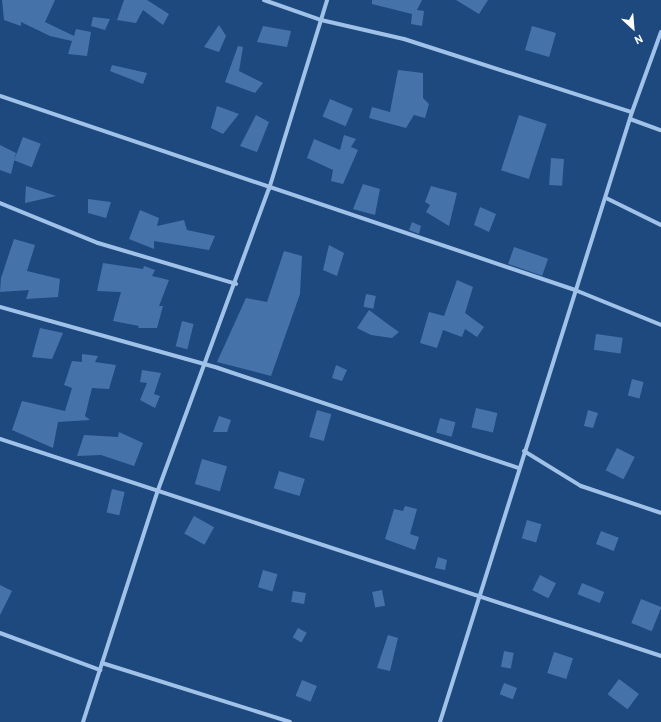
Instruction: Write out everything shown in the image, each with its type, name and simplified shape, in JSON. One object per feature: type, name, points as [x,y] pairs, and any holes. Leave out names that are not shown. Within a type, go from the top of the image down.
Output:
[{"type":"street","points":[[264,0],[321,20],[404,39],[632,112]]},
{"type":"street","points":[[83,722],[158,490],[236,284],[270,188],[327,0]]},
{"type":"street","points":[[440,722],[630,118],[661,32]]},
{"type":"street","points":[[0,96],[575,290],[661,325]]},
{"type":"street","points":[[630,118],[661,130]]},
{"type":"street","points":[[606,198],[661,225]]},
{"type":"street","points":[[0,203],[98,243],[236,284]]},
{"type":"street","points":[[0,307],[205,365],[519,468]]},
{"type":"street","points":[[0,440],[158,490],[480,598],[661,656]]},
{"type":"street","points":[[524,452],[581,486],[661,513]]},
{"type":"street","points":[[0,633],[100,670]]},
{"type":"street","points":[[102,663],[290,722]]},
{"type":"building","points":[[2,0],[55,0],[45,22],[74,36],[76,29],[91,32],[87,56],[68,54],[72,41],[50,36],[21,22],[21,26],[4,20]]},
{"type":"building","points":[[124,0],[147,0],[169,14],[163,25],[143,10],[136,23],[117,20]]},
{"type":"building","points":[[372,0],[422,0],[417,10],[424,11],[422,26],[411,24],[412,14],[372,4]]},
{"type":"building","points":[[456,0],[488,0],[479,14]]},
{"type":"building","points":[[93,17],[110,19],[105,30],[91,26]]},
{"type":"building","points":[[219,25],[226,36],[219,52],[204,47]]},
{"type":"building","points":[[263,26],[291,31],[287,47],[257,42]]},
{"type":"building","points":[[532,26],[556,33],[549,57],[525,50]]},
{"type":"building","points":[[238,46],[243,47],[239,71],[263,83],[255,93],[225,82]]},
{"type":"building","points":[[112,65],[147,73],[143,84],[110,71]]},
{"type":"building","points":[[398,70],[423,73],[423,98],[429,104],[425,118],[414,115],[406,128],[369,118],[372,107],[390,112]]},
{"type":"building","points":[[330,99],[353,109],[346,126],[323,116]]},
{"type":"building","points":[[217,106],[239,114],[223,134],[211,128]]},
{"type":"building","points":[[256,115],[269,122],[257,152],[240,146]]},
{"type":"building","points":[[519,115],[547,124],[529,179],[501,170]]},
{"type":"building","points":[[344,135],[356,139],[351,147],[358,150],[343,184],[331,181],[333,170],[307,158],[314,139],[340,150]]},
{"type":"building","points":[[23,137],[41,144],[32,167],[14,160]]},
{"type":"building","points":[[0,145],[16,153],[11,174],[0,170]]},
{"type":"building","points":[[551,158],[564,159],[562,186],[549,185]]},
{"type":"building","points":[[363,184],[380,189],[375,215],[353,209]]},
{"type":"building","points":[[26,186],[56,196],[25,203]]},
{"type":"building","points":[[431,186],[457,193],[449,226],[426,212],[430,205],[425,202]]},
{"type":"building","points":[[88,199],[111,202],[106,218],[88,213]]},
{"type":"building","points":[[480,207],[496,214],[489,232],[474,225]]},
{"type":"building","points":[[140,210],[159,218],[157,226],[184,220],[187,230],[215,236],[209,250],[154,241],[154,249],[129,239]]},
{"type":"building","points":[[412,222],[421,226],[419,234],[409,230]]},
{"type":"building","points":[[14,239],[35,245],[27,271],[60,279],[58,297],[26,299],[29,290],[0,292],[1,278]]},
{"type":"building","points":[[329,245],[344,253],[337,276],[323,270]]},
{"type":"building","points":[[514,247],[548,259],[542,276],[508,264]]},
{"type":"building","points":[[284,251],[302,256],[300,294],[271,376],[217,362],[246,298],[267,302]]},
{"type":"building","points":[[103,263],[143,269],[144,266],[155,270],[152,276],[169,280],[159,306],[163,306],[157,328],[138,328],[139,326],[113,321],[121,292],[97,291]]},
{"type":"building","points":[[457,280],[473,287],[465,313],[484,327],[477,337],[465,329],[462,337],[443,330],[437,348],[420,343],[429,312],[444,316]]},
{"type":"building","points":[[366,294],[376,296],[373,309],[364,307]]},
{"type":"building","points":[[369,310],[399,332],[392,338],[371,335],[357,328]]},
{"type":"building","points":[[182,321],[194,324],[187,349],[176,346]]},
{"type":"building","points":[[40,328],[63,333],[52,359],[32,357]]},
{"type":"building","points":[[596,334],[623,338],[621,354],[594,350]]},
{"type":"building","points":[[82,354],[98,356],[95,362],[116,365],[109,389],[92,388],[85,416],[90,420],[58,422],[53,448],[12,430],[22,401],[65,411],[72,388],[64,385],[72,361],[82,362]]},
{"type":"building","points":[[336,365],[347,370],[342,381],[332,378]]},
{"type":"building","points":[[142,370],[161,373],[154,394],[160,396],[155,408],[140,400],[147,383],[140,382]]},
{"type":"building","points":[[632,379],[644,382],[640,398],[628,395]]},
{"type":"building","points":[[476,408],[497,413],[493,432],[472,427]]},
{"type":"building","points":[[317,410],[331,414],[324,441],[309,437]]},
{"type":"building","points":[[588,410],[598,413],[593,428],[584,426]]},
{"type":"building","points":[[219,416],[231,420],[227,432],[213,432]]},
{"type":"building","points":[[440,418],[455,422],[452,437],[436,432]]},
{"type":"building","points":[[119,432],[143,443],[134,466],[101,455],[77,456],[84,435],[118,437]]},
{"type":"building","points":[[617,448],[635,457],[623,479],[606,470]]},
{"type":"building","points":[[202,459],[227,466],[220,491],[195,484]]},
{"type":"building","points":[[279,471],[305,479],[300,496],[274,488]]},
{"type":"building","points":[[112,489],[125,492],[119,515],[107,512]]},
{"type":"building","points":[[405,506],[417,509],[410,534],[419,537],[415,550],[385,539],[394,509],[403,511]]},
{"type":"building","points":[[194,516],[214,527],[204,545],[184,533]]},
{"type":"building","points":[[527,520],[541,524],[536,542],[522,538]]},
{"type":"building","points":[[601,531],[619,538],[614,551],[596,544]]},
{"type":"building","points":[[438,557],[447,560],[445,570],[435,568]]},
{"type":"building","points":[[263,570],[277,574],[272,591],[258,587]]},
{"type":"building","points":[[540,575],[556,583],[548,598],[532,590]]},
{"type":"building","points":[[582,583],[604,592],[600,603],[578,594]]},
{"type":"building","points":[[0,585],[12,591],[0,615]]},
{"type":"building","points":[[382,590],[385,606],[375,608],[372,592]]},
{"type":"building","points":[[293,591],[306,593],[304,604],[291,602]]},
{"type":"building","points":[[641,599],[661,607],[652,631],[631,623]]},
{"type":"building","points":[[298,628],[307,633],[301,642],[293,638]]},
{"type":"building","points":[[388,635],[398,638],[390,671],[377,668]]},
{"type":"building","points":[[504,651],[514,653],[511,669],[501,667]]},
{"type":"building","points":[[554,652],[573,658],[566,679],[547,673]]},
{"type":"building","points":[[619,679],[639,694],[628,709],[608,694]]},
{"type":"building","points":[[302,680],[317,686],[310,702],[296,696]]},
{"type":"building","points":[[504,683],[517,688],[513,699],[500,694]]}]
